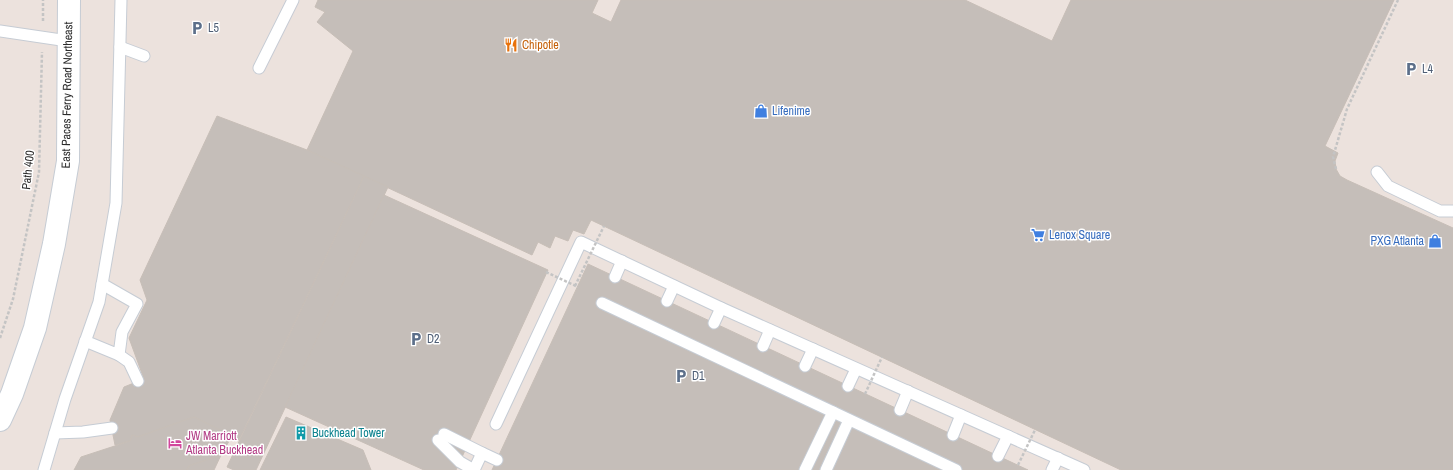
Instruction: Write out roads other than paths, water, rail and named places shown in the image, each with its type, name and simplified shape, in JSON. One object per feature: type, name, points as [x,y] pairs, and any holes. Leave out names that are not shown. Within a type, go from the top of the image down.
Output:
[{"type":"street","name":"East Paces Ferry Road Northeast","points":[[0,420],[12,394],[34,328],[54,244],[68,161],[69,0]]},
{"type":"lane","points":[[44,470],[99,302],[116,204],[121,0]]},
{"type":"lane","points":[[259,68],[293,0]]},
{"type":"lane","points":[[0,31],[68,41]]},
{"type":"lane","points":[[120,47],[144,56]]},
{"type":"lane","points":[[1377,172],[1388,186],[1440,211],[1453,211]]},
{"type":"lane","points":[[496,424],[582,242],[721,308],[1084,470]]},
{"type":"lane","points":[[615,277],[622,261]]},
{"type":"lane","points":[[102,284],[140,305],[122,332],[119,355]]},
{"type":"lane","points":[[666,301],[674,286]]},
{"type":"lane","points":[[602,303],[956,470]]},
{"type":"lane","points":[[714,323],[721,308]]},
{"type":"lane","points":[[763,346],[770,330]]},
{"type":"lane","points":[[85,342],[119,355],[129,362],[138,381]]},
{"type":"lane","points":[[805,366],[813,349]]},
{"type":"lane","points":[[848,386],[856,369]]},
{"type":"lane","points":[[900,410],[908,392]]},
{"type":"lane","points":[[805,470],[833,412]]},
{"type":"lane","points":[[953,435],[961,416]]},
{"type":"lane","points":[[826,470],[849,420]]},
{"type":"lane","points":[[55,433],[84,432],[112,428]]},
{"type":"lane","points":[[998,456],[1008,436]]},
{"type":"lane","points":[[482,453],[474,470],[460,462],[441,437],[482,453],[496,460]]},
{"type":"lane","points":[[1052,470],[1058,458]]},
{"type":"place","name":"L5","points":[[197,28]]},
{"type":"place","name":"Chipotle","points":[[511,45]]},
{"type":"place","name":"L4","points":[[1411,69]]},
{"type":"place","name":"Lifenime","points":[[761,111]]},
{"type":"place","name":"Lenox Square","points":[[1038,235]]},
{"type":"place","name":"PXG Atlanta","points":[[1435,241]]},
{"type":"place","name":"D2","points":[[416,339]]},
{"type":"place","name":"D1","points":[[681,376]]},
{"type":"place","name":"Buckhead Tower","points":[[301,433]]},
{"type":"place","name":"JW Marriott Atlanta Buckhead","points":[[175,443]]}]
